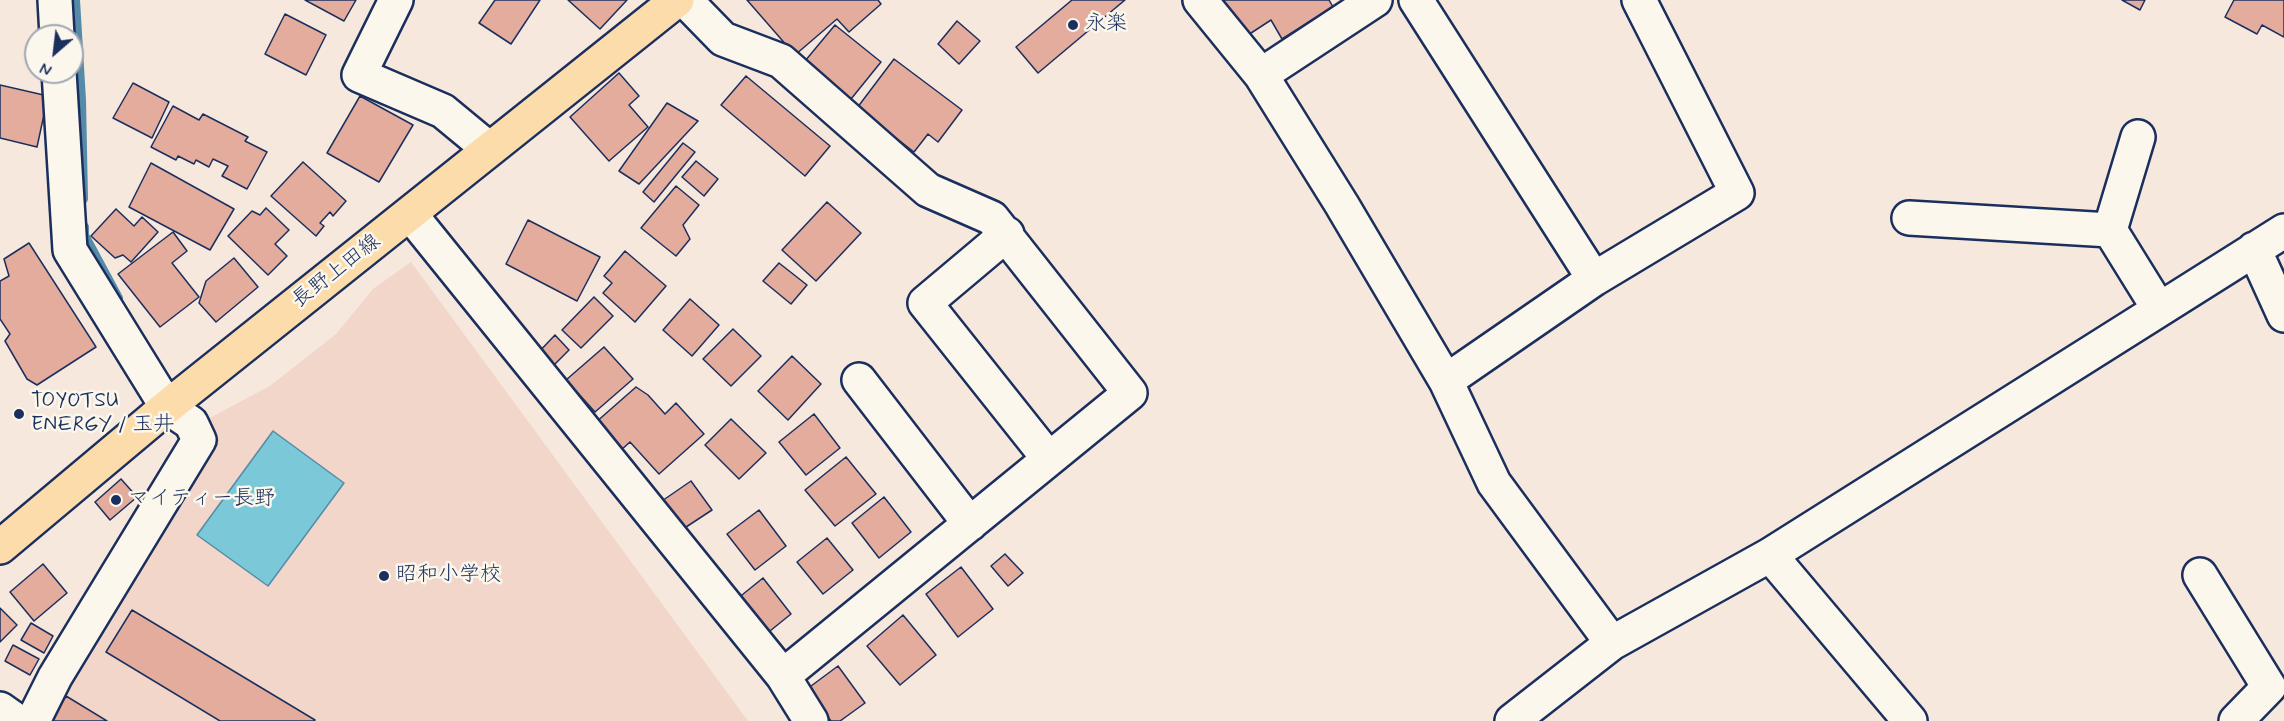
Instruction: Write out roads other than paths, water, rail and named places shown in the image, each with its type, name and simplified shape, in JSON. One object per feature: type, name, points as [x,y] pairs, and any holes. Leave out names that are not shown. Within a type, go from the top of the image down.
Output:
[{"type":"main road","name":"長野上田線","points":[[0,547],[167,407],[676,0]]},
{"type":"street","points":[[55,0],[56,24]]},
{"type":"street","points":[[396,0],[359,75],[442,111],[489,149]]},
{"type":"street","points":[[685,0],[723,39],[781,61],[928,190],[992,218],[1007,234],[1130,393],[783,676]]},
{"type":"street","points":[[1200,0],[1261,75],[1342,205],[1446,381],[1494,483],[1612,643]]},
{"type":"street","points":[[1261,75],[1375,0]]},
{"type":"street","points":[[1416,0],[1594,279]]},
{"type":"street","points":[[1446,381],[1594,279],[1737,193],[1639,0]]},
{"type":"street","points":[[33,721],[55,677],[199,440],[191,423],[167,407],[70,250],[61,84]]},
{"type":"street","points":[[2138,136],[2110,230],[2159,309]]},
{"type":"street","points":[[410,214],[783,676],[811,721]]},
{"type":"street","points":[[1909,218],[2110,230]]},
{"type":"street","points":[[1512,721],[1612,643],[1770,555],[2284,231]]},
{"type":"street","points":[[1007,234],[925,303],[1049,459]]},
{"type":"street","points":[[2254,249],[2284,315]]},
{"type":"street","points":[[859,380],[970,524]]},
{"type":"street","points":[[1770,555],[1910,721]]},
{"type":"street","points":[[2200,575],[2269,687],[2236,721]]},
{"type":"street","points":[[0,708],[17,721]]},
{"type":"water","points":[[273,431],[344,483],[268,586],[197,535]]},
{"type":"waterway","points":[[75,0],[81,100],[83,199]]},
{"type":"waterway","points":[[84,227],[84,235],[118,298]]},
{"type":"place","name":"永楽","points":[[1073,25]]},
{"type":"place","name":"TOYOTSU ENERGY / 玉井","points":[[19,414]]},
{"type":"place","name":"マイティー長野","points":[[116,500]]},
{"type":"place","name":"昭和小学校","points":[[384,576]]}]
